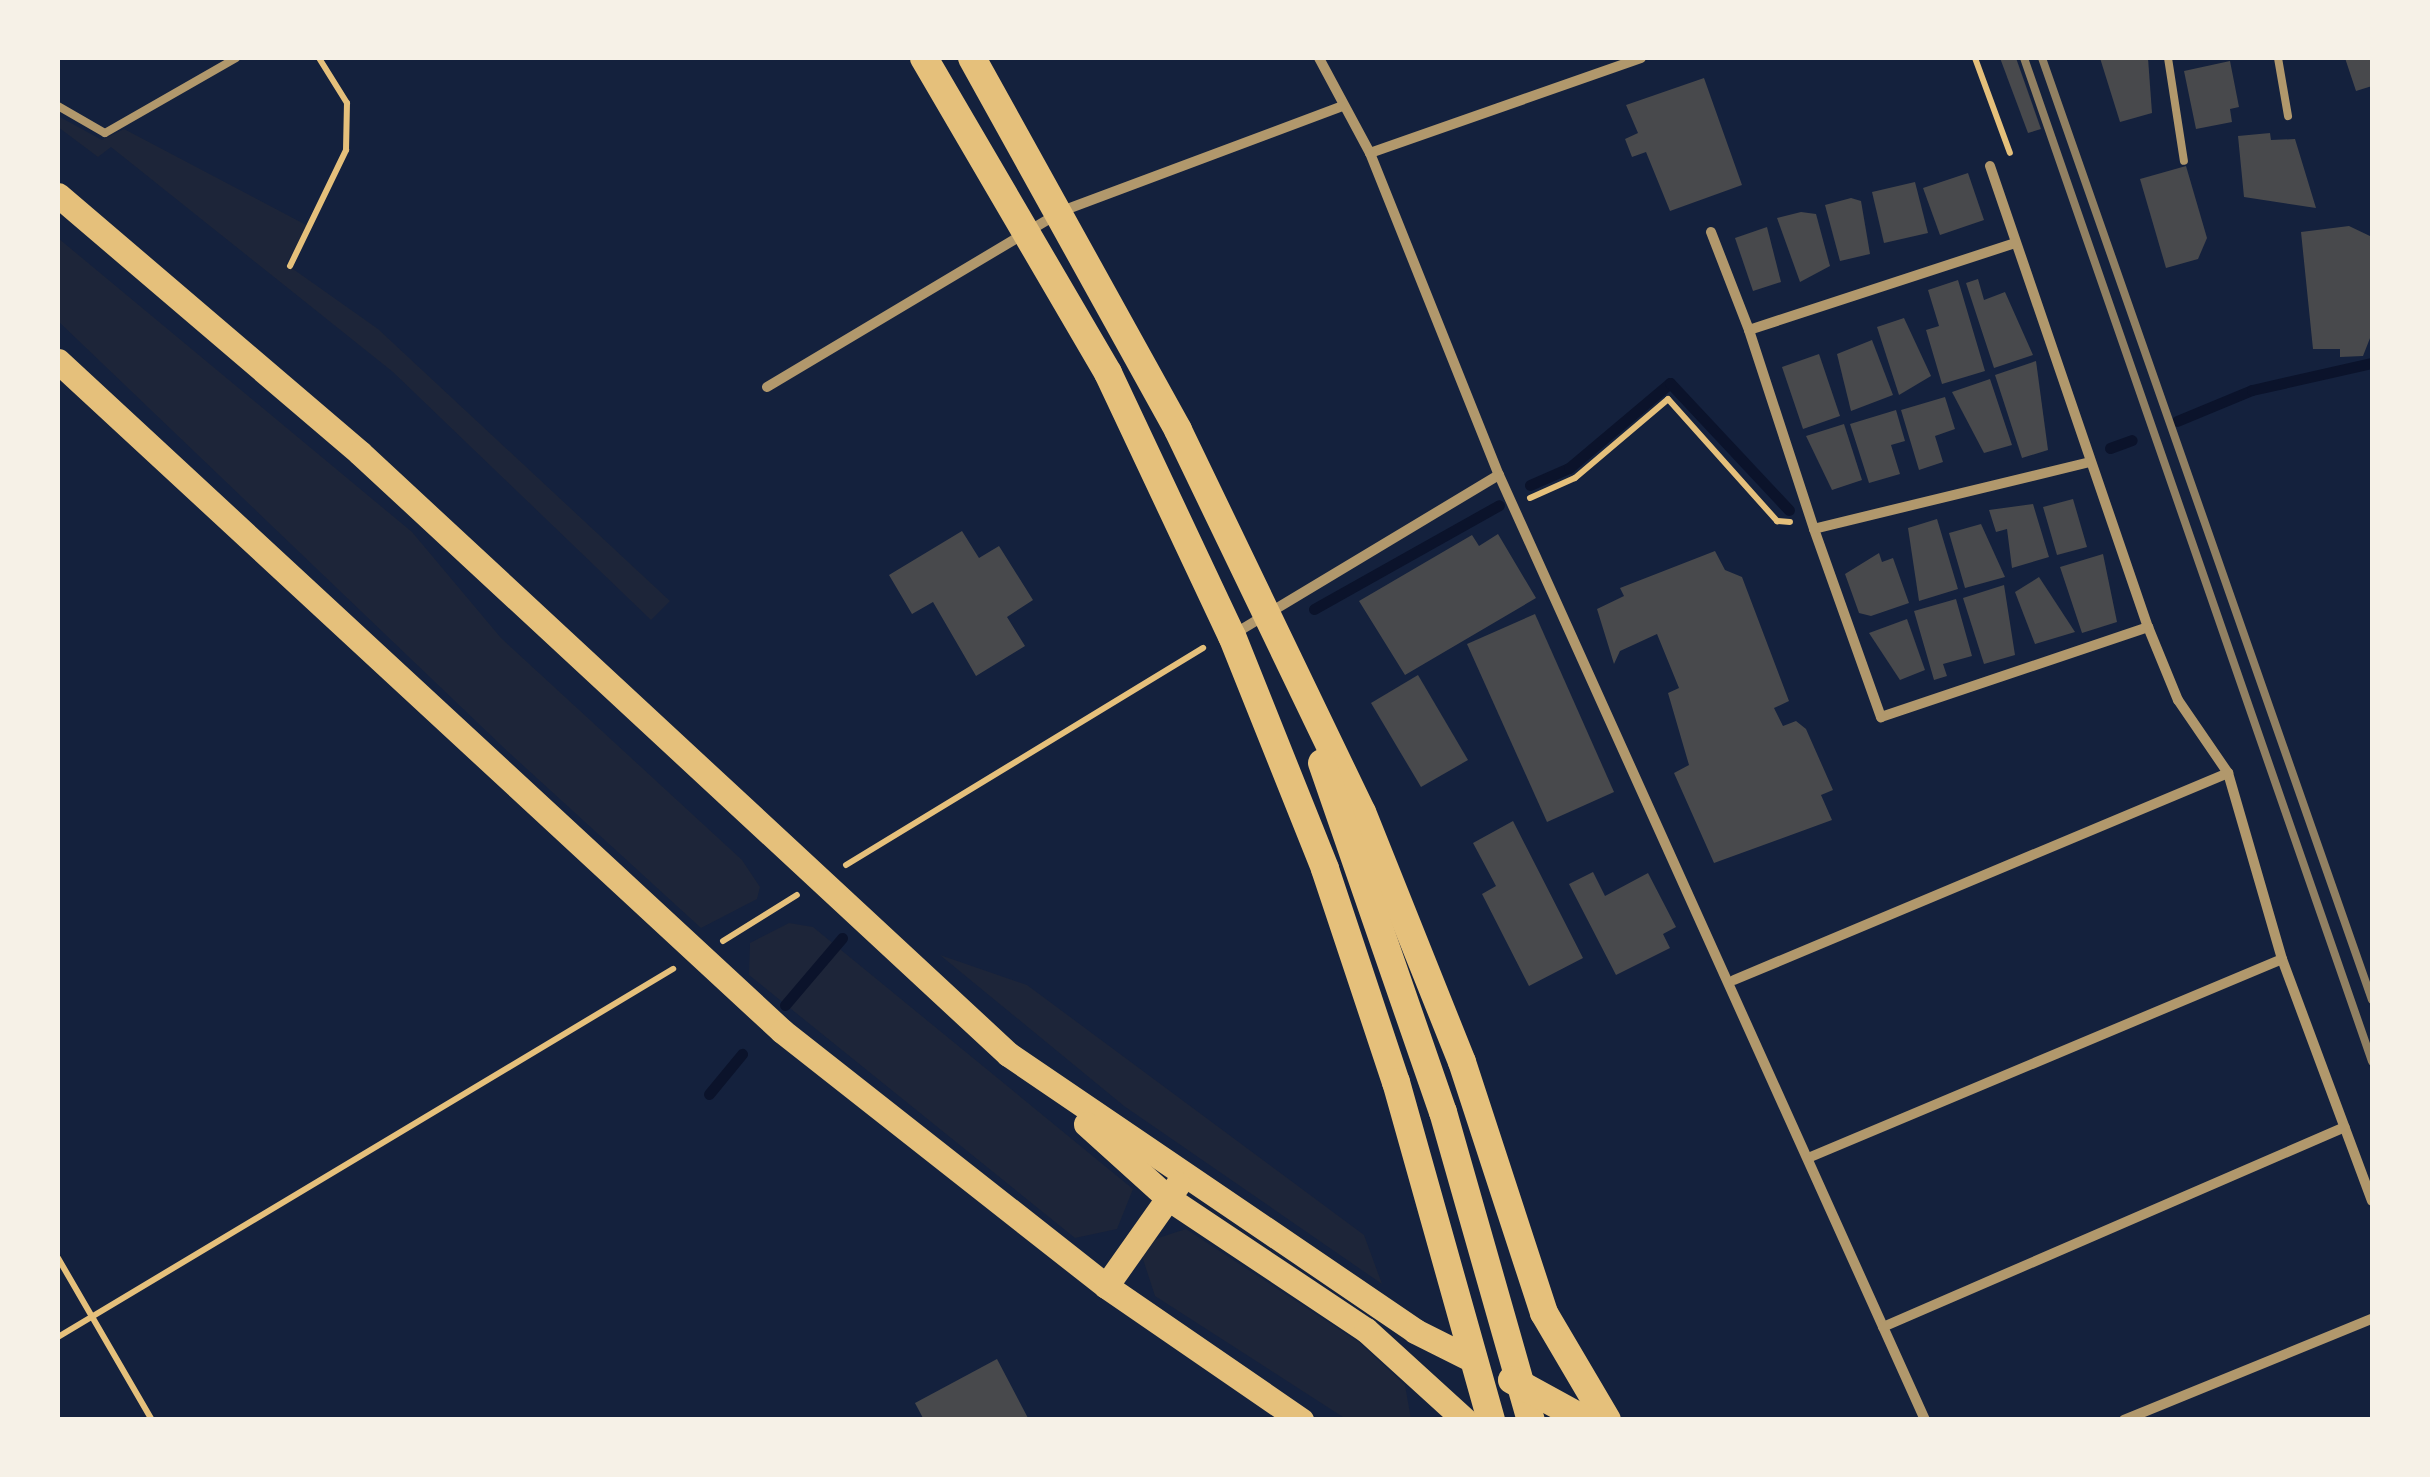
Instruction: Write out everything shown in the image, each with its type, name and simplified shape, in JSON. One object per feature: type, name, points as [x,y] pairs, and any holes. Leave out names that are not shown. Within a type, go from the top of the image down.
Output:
[{"type":"highway","points":[[924,58],[1108,373],[1232,636],[1326,868],[1491,1420]]},
{"type":"highway","points":[[972,58],[1062,212],[1362,812],[1455,1044],[1544,1313],[1607,1420]]},
{"type":"highway","points":[[1291,672],[1421,1042],[1531,1420]]},
{"type":"highway","points":[[1476,1360],[1585,1420]]},
{"type":"highway","points":[[1476,1360],[1514,1420]]},
{"type":"highway","points":[[1514,1420],[1520,1384]]},
{"type":"main road","points":[[58,196],[360,453],[1168,1198],[1366,1330],[1465,1420]]},
{"type":"main road","points":[[58,361],[698,956],[910,1138],[1106,1286],[1300,1420]]},
{"type":"main road","points":[[1008,1054],[1415,1331],[1476,1360]]},
{"type":"main road","points":[[1106,1286],[1184,1175]]},
{"type":"main road","points":[[1415,1331],[1446,1327],[1460,1306]]},
{"type":"street","points":[[1319,58],[1370,154],[1498,475],[1734,980],[1808,1158],[1926,1420]]},
{"type":"street","points":[[1370,154],[1641,58]]},
{"type":"street","points":[[767,387],[1062,212],[1343,106]]},
{"type":"street","points":[[1990,166],[2148,626],[2178,700],[2228,773],[2282,959],[2372,1201]]},
{"type":"street","points":[[1711,232],[1750,330],[1881,716],[2148,626]]},
{"type":"street","points":[[1750,330],[2014,242]]},
{"type":"street","points":[[1813,523],[2090,462]]},
{"type":"street","points":[[1232,636],[1498,475]]},
{"type":"street","points":[[1734,980],[2228,773]]},
{"type":"street","points":[[1808,1158],[2282,959]]},
{"type":"street","points":[[1883,1327],[2345,1128]]},
{"type":"street","points":[[2124,1420],[2372,1320]]},
{"type":"lane","points":[[58,106],[104,133],[236,58]]},
{"type":"lane","points":[[2168,58],[2184,161]]},
{"type":"lane","points":[[2278,58],[2288,116]]},
{"type":"path","points":[[290,266],[346,150],[347,104],[320,58]]},
{"type":"path","points":[[1976,58],[2012,161],[1990,166]]},
{"type":"path","points":[[1513,506],[1575,478],[1668,400],[1776,521],[1813,523]]},
{"type":"path","points":[[58,1337],[1232,636]]},
{"type":"path","points":[[58,1258],[152,1420]]},
{"type":"shaded area","points":[[58,116],[102,140],[124,129],[308,226],[286,264],[378,329],[670,601],[651,620],[393,372],[111,147],[98,157],[58,127]]},
{"type":"shaded area","points":[[58,238],[412,532],[501,638],[742,860],[760,887],[757,899],[701,928],[504,748],[58,321]]},
{"type":"shaded area","points":[[789,923],[813,927],[1133,1189],[1117,1229],[1075,1238],[749,975],[750,943]]},
{"type":"shaded area","points":[[940,955],[1027,985],[1364,1235],[1382,1284],[1124,1106]]},
{"type":"shaded area","points":[[1186,1229],[1360,1343],[1405,1385],[1411,1419],[1346,1419],[1155,1296],[1142,1256],[1152,1240]]},
{"type":"building","points":[[2000,58],[2016,58],[2041,129],[2028,133]]},
{"type":"building","points":[[2100,58],[2148,58],[2152,113],[2120,122]]},
{"type":"building","points":[[2345,58],[2372,58],[2372,86],[2356,91]]},
{"type":"building","points":[[2230,61],[2239,107],[2230,109],[2232,122],[2196,129],[2184,71]]},
{"type":"building","points":[[1704,78],[1742,185],[1670,211],[1646,152],[1632,157],[1625,139],[1638,133],[1626,105]]},
{"type":"building","points":[[2270,133],[2271,140],[2295,139],[2316,208],[2244,197],[2238,136]]},
{"type":"building","points":[[2186,166],[2207,238],[2198,259],[2166,268],[2140,179]]},
{"type":"building","points":[[1968,173],[1984,220],[1940,235],[1923,188]]},
{"type":"building","points":[[1915,182],[1928,233],[1884,243],[1872,192]]},
{"type":"building","points":[[1851,198],[1861,201],[1870,254],[1840,261],[1825,205]]},
{"type":"building","points":[[1801,212],[1816,214],[1830,266],[1800,282],[1777,218]]},
{"type":"building","points":[[2349,226],[2372,237],[2372,333],[2363,356],[2340,357],[2340,349],[2313,349],[2301,232]]},
{"type":"building","points":[[1767,227],[1781,282],[1753,291],[1735,238]]},
{"type":"building","points":[[1978,279],[1984,300],[2005,292],[2033,355],[1994,368],[1966,283]]},
{"type":"building","points":[[1958,280],[1985,371],[1942,384],[1926,330],[1939,326],[1928,290]]},
{"type":"building","points":[[1904,318],[1931,376],[1899,395],[1877,327]]},
{"type":"building","points":[[1872,340],[1893,395],[1851,411],[1837,354]]},
{"type":"building","points":[[1819,354],[1840,416],[1803,429],[1782,367]]},
{"type":"building","points":[[2036,361],[2048,450],[2022,458],[1995,375]]},
{"type":"building","points":[[1990,379],[2012,445],[1984,453],[1952,392]]},
{"type":"building","points":[[1945,397],[1955,429],[1935,436],[1943,462],[1919,470],[1901,410]]},
{"type":"building","points":[[1896,410],[1905,441],[1891,445],[1900,474],[1869,483],[1850,424]]},
{"type":"building","points":[[1844,424],[1862,480],[1832,490],[1806,436]]},
{"type":"building","points":[[2073,499],[2087,547],[2057,555],[2043,507]]},
{"type":"building","points":[[2033,504],[2049,557],[2012,568],[2007,529],[1996,532],[1989,510]]},
{"type":"building","points":[[1937,519],[1958,589],[1919,601],[1908,528]]},
{"type":"building","points":[[1981,524],[2005,577],[1965,588],[1949,533]]},
{"type":"building","points":[[962,531],[979,558],[999,546],[1033,600],[1007,617],[1025,646],[976,676],[933,602],[912,614],[889,575]]},
{"type":"building","points":[[1498,534],[1536,598],[1405,675],[1359,601],[1472,535],[1479,546]]},
{"type":"building","points":[[1715,551],[1725,570],[1742,577],[1789,701],[1774,708],[1783,726],[1796,721],[1806,729],[1833,790],[1821,795],[1832,820],[1714,863],[1674,773],[1689,765],[1668,693],[1679,688],[1657,634],[1620,651],[1614,664],[1597,609],[1624,596],[1620,588]]},
{"type":"building","points":[[1879,553],[1882,562],[1893,558],[1909,603],[1871,616],[1859,613],[1845,574]]},
{"type":"building","points":[[2103,554],[2117,622],[2082,633],[2060,567]]},
{"type":"building","points":[[2039,577],[2075,632],[2035,644],[2015,592]]},
{"type":"building","points":[[2004,585],[2015,655],[1984,664],[1963,598]]},
{"type":"building","points":[[1956,599],[1972,656],[1943,664],[1947,676],[1934,680],[1914,611]]},
{"type":"building","points":[[1535,614],[1614,792],[1547,822],[1467,644]]},
{"type":"building","points":[[1907,619],[1925,670],[1900,680],[1869,633]]},
{"type":"building","points":[[1418,675],[1468,760],[1421,787],[1371,703]]},
{"type":"building","points":[[1513,821],[1583,958],[1529,986],[1482,894],[1496,886],[1473,843]]},
{"type":"building","points":[[1593,872],[1605,896],[1648,873],[1676,927],[1663,934],[1670,948],[1616,975],[1569,884]]},
{"type":"building","points":[[997,1359],[1029,1420],[924,1420],[915,1403]]},
{"type":"waterway","points":[[2177,421],[2252,390],[2372,363]]},
{"type":"waterway","points":[[1530,485],[1569,468],[1670,383],[1789,510]]},
{"type":"waterway","points":[[2110,448],[2132,440]]},
{"type":"waterway","points":[[1314,609],[1499,505]]},
{"type":"waterway","points":[[785,1005],[842,938]]},
{"type":"waterway","points":[[709,1094],[742,1054]]},
{"type":"railway","points":[[2024,58],[2372,1061]]},
{"type":"railway","points":[[2042,58],[2372,1000]]}]
